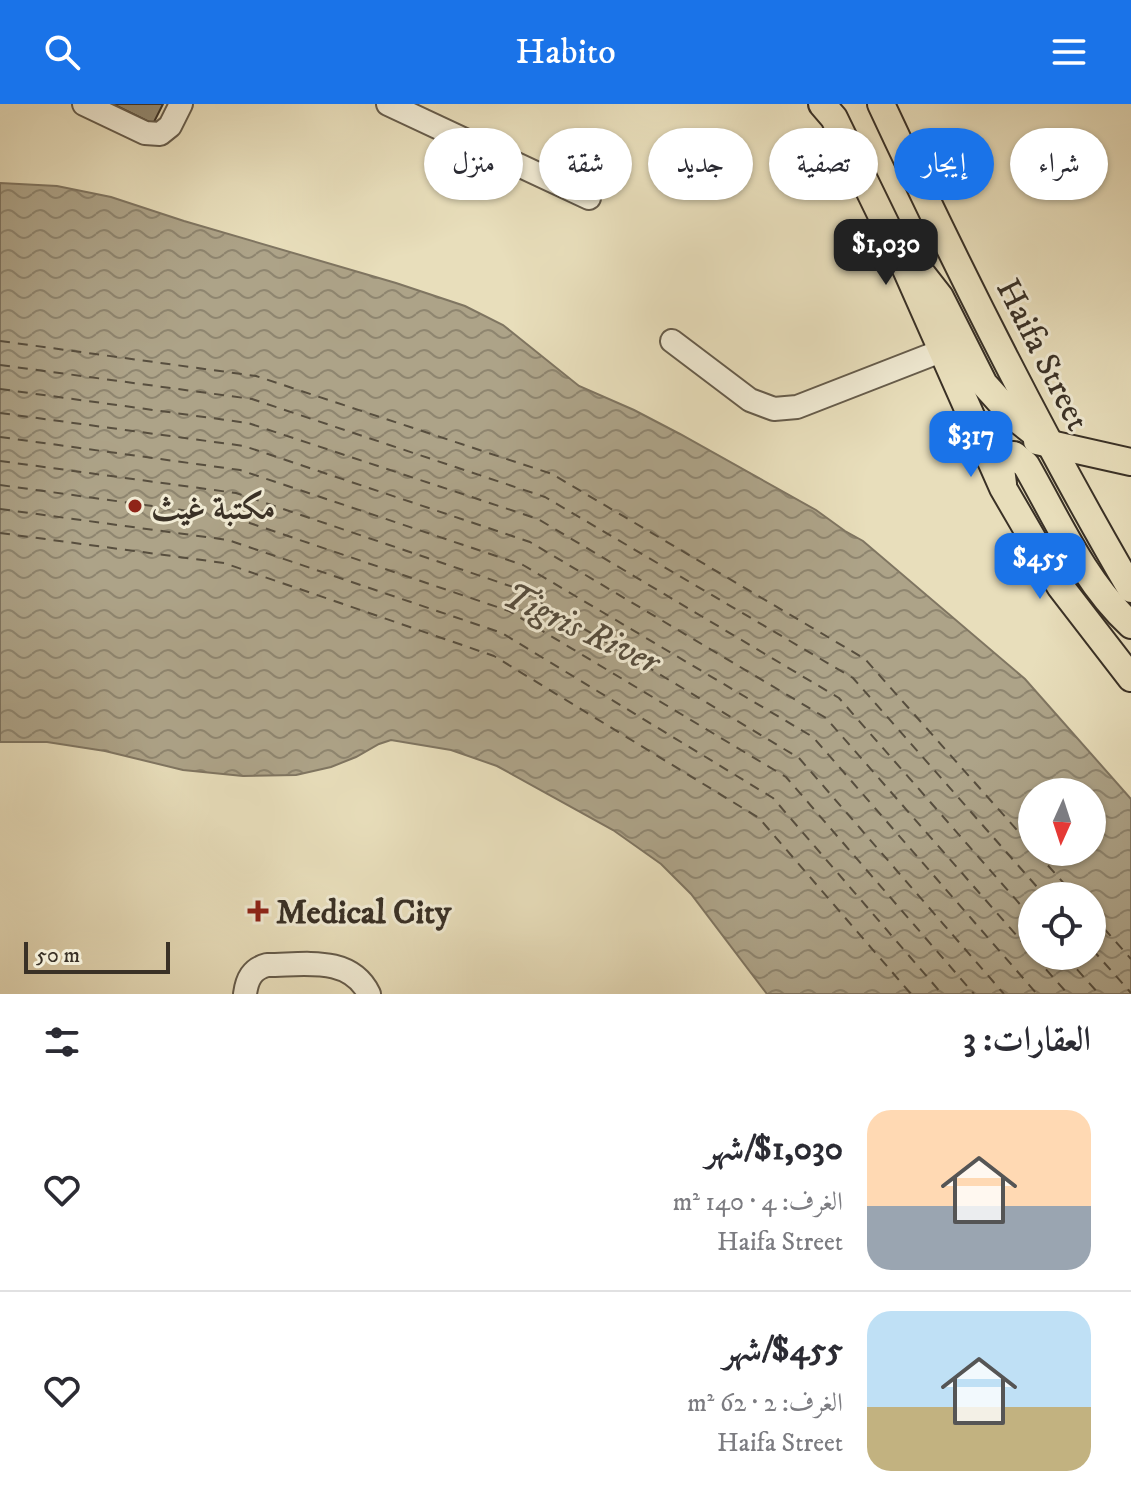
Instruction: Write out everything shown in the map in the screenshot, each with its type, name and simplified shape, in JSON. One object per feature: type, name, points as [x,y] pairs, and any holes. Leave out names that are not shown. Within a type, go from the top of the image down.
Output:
[{"type":"main road","points":[[822,104],[834,118],[890,233],[1003,488],[1060,586],[1131,678]]},
{"type":"main road","name":"Haifa Street","points":[[889,107],[916,180],[1047,442],[1131,589]]},
{"type":"main road","points":[[890,233],[940,297],[984,384],[1013,416],[1047,442]]},
{"type":"main road","points":[[985,448],[1017,441],[1047,442],[1131,462]]},
{"type":"main road","points":[[1003,488],[1000,461],[1005,455],[1014,455],[1026,465],[1085,569],[1131,625]]},
{"type":"street","points":[[84,104],[145,133],[160,134],[170,126],[181,104]]},
{"type":"street","points":[[388,104],[539,175]]},
{"type":"street","points":[[672,341],[750,400],[774,409],[797,407],[941,351]]},
{"type":"street","points":[[245,994],[251,974],[267,965],[335,966],[354,974],[369,994]]},
{"type":"water","name":"Tigris River","points":[[0,183],[57,186],[111,197],[465,306],[503,325],[579,386],[680,434],[816,510],[863,541],[1025,679],[1131,799],[1131,994],[767,994],[691,894],[661,864],[613,830],[497,766],[451,750],[391,740],[331,767],[296,775],[243,776],[183,770],[105,751],[47,742],[0,742]]},
{"type":"building","points":[[113,104],[163,104],[153,124]]},
{"type":"ferry route","points":[[0,341],[256,376],[552,474],[865,659],[1018,831]]},
{"type":"ferry route","points":[[0,365],[252,399],[545,497],[853,678],[1033,882]]},
{"type":"ferry route","points":[[0,389],[248,423],[538,519],[839,698],[1018,902]]},
{"type":"ferry route","points":[[0,413],[244,446],[530,542],[826,718],[1018,937]]},
{"type":"ferry route","points":[[0,437],[240,470],[523,565],[813,737],[1037,994]]},
{"type":"ferry route","points":[[0,461],[236,493],[516,588],[799,758],[1004,994]]},
{"type":"ferry route","points":[[0,485],[232,517],[509,611],[786,777],[974,994]]},
{"type":"ferry route","points":[[0,509],[228,540],[502,633],[773,798],[942,994]]},
{"type":"ferry route","points":[[0,533],[224,563],[494,656],[759,818],[911,994]]},
{"type":"ferry route","points":[[1048,866],[1063,882]]},
{"type":"ferry route","points":[[1106,931],[1131,959]]},
{"type":"ferry route","points":[[1106,965],[1131,993]]},
{"type":"ferry route","points":[[1047,970],[1068,994]]},
{"type":"ferry route","points":[[1078,970],[1099,994]]},
{"type":"place","name":"مكتبة غيث","points":[[135,506]]},
{"type":"place","name":"Medical City","points":[[258,911]]}]
